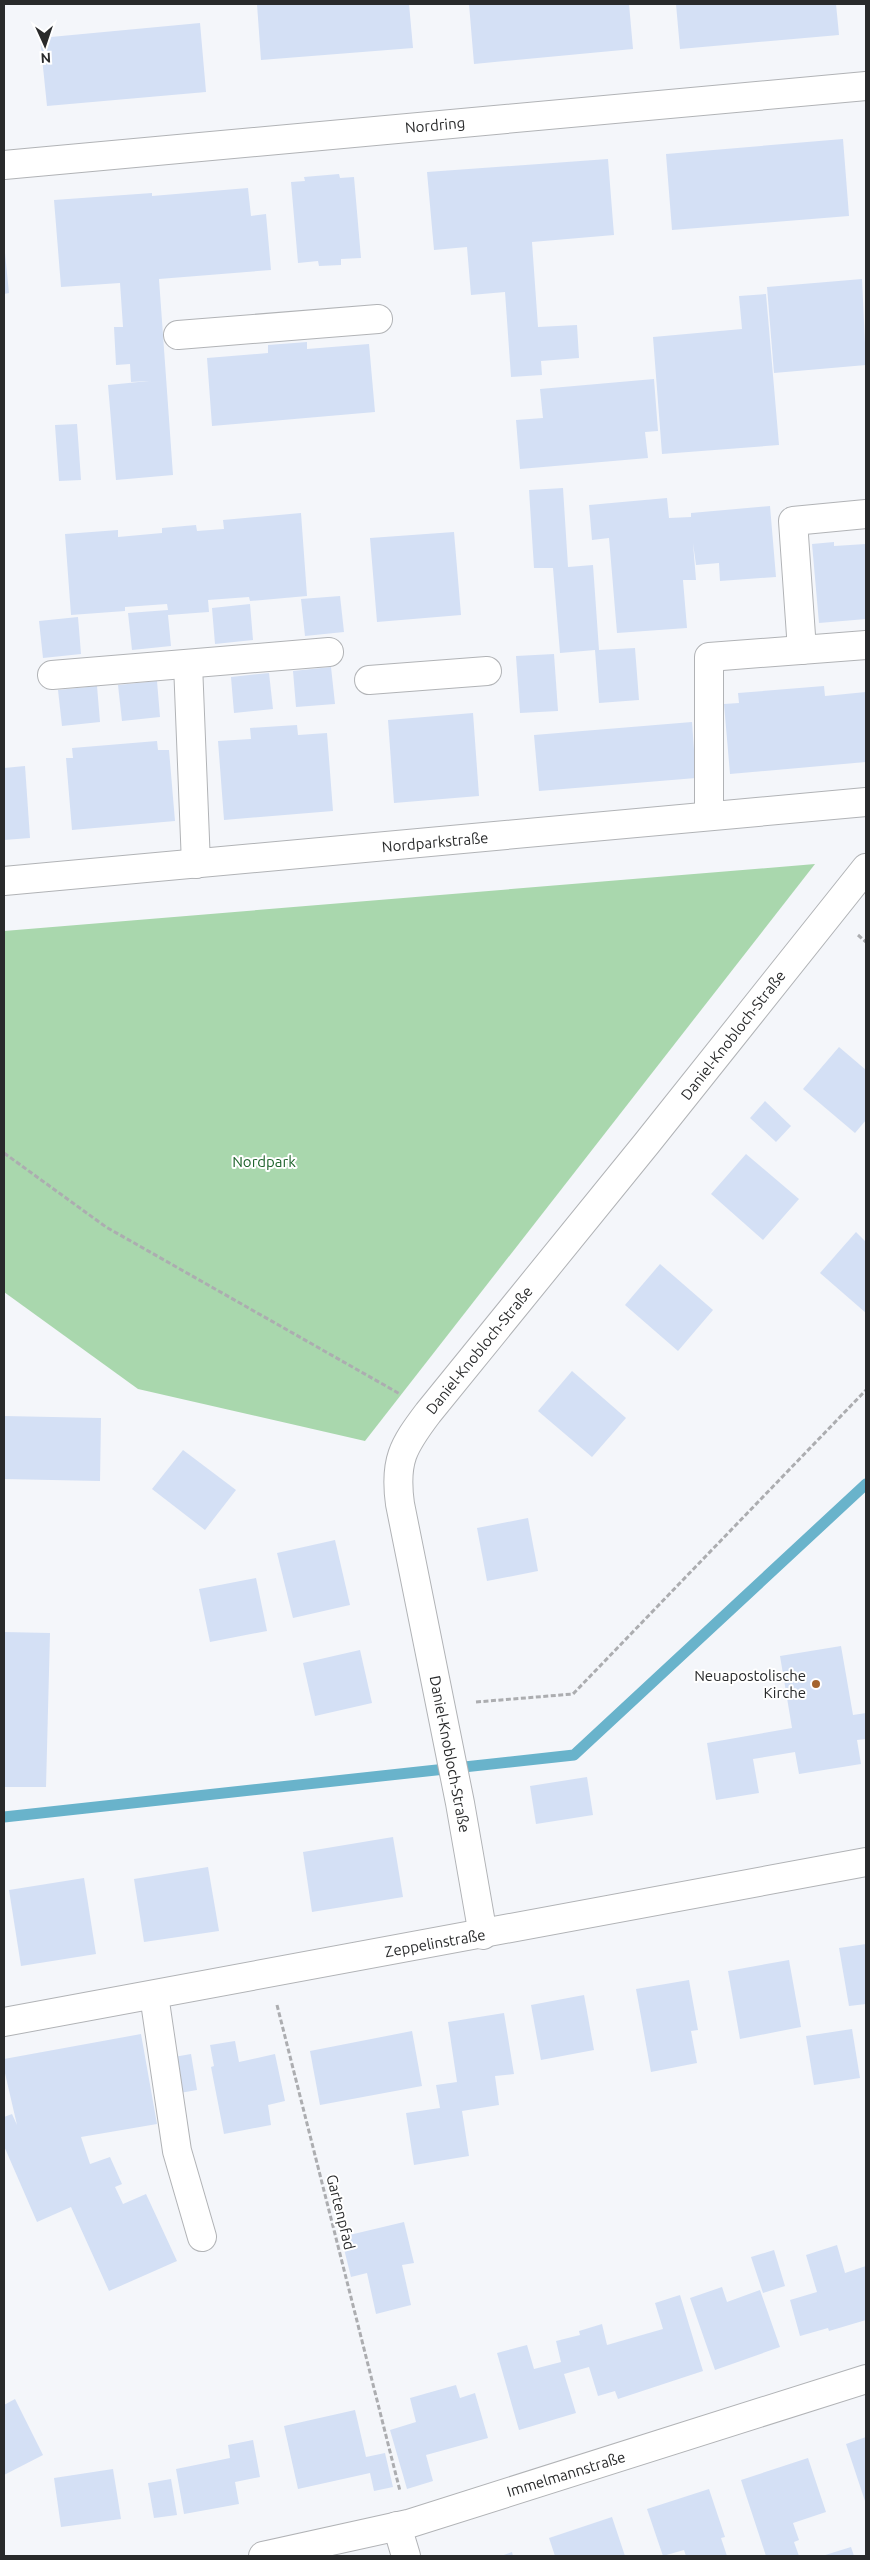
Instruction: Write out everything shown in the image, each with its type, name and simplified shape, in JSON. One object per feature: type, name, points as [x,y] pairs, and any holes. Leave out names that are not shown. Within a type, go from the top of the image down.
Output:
[{"type":"street","name":"Nordring","points":[[4,165],[866,86]]},
{"type":"street","points":[[178,335],[378,319]]},
{"type":"street","points":[[802,650],[793,521],[866,514]]},
{"type":"street","points":[[709,816],[709,657],[866,644]]},
{"type":"street","points":[[52,676],[329,652]]},
{"type":"street","points":[[188,664],[196,864]]},
{"type":"street","points":[[369,680],[487,671]]},
{"type":"street","name":"Nordparkstraße","points":[[4,880],[866,802]]},
{"type":"street","name":"Daniel-Knobloch-Straße","points":[[483,1935],[460,1803],[398,1487],[401,1455],[406,1441],[866,868]]},
{"type":"street","name":"Zeppelinstraße","points":[[4,2022],[483,1935],[866,1862]]},
{"type":"street","points":[[154,1995],[178,2150],[202,2237]]},
{"type":"street","name":"Immelmannstraße","points":[[263,2556],[397,2526],[866,2379]]},
{"type":"street","points":[[397,2526],[406,2556]]},
{"type":"path","points":[[4,1153],[106,1228],[406,1397],[428,1413]]},
{"type":"path","points":[[443,1715],[573,1694],[866,1390]]},
{"type":"path","name":"Gartenpfad","points":[[269,1973],[392,2457]]},
{"type":"green space","name":"Nordpark","points":[[815,864],[365,1441],[138,1389],[4,1292],[4,931]]},
{"type":"building","points":[[257,4],[409,4],[413,48],[261,60]]},
{"type":"building","points":[[469,4],[629,4],[633,49],[474,64]]},
{"type":"building","points":[[676,4],[836,4],[839,35],[680,49]]},
{"type":"building","points":[[200,23],[206,92],[47,106],[40,38]]},
{"type":"building","points":[[843,139],[849,216],[672,230],[666,154]]},
{"type":"building","points":[[608,159],[614,235],[532,242],[538,327],[577,325],[579,358],[541,361],[542,375],[511,377],[505,292],[471,295],[467,247],[434,250],[427,172]]},
{"type":"building","points":[[339,174],[340,178],[354,177],[361,258],[341,259],[341,265],[319,266],[318,261],[298,263],[291,182],[305,181],[304,177]]},
{"type":"building","points":[[248,188],[251,216],[266,214],[271,270],[159,279],[173,475],[116,480],[108,385],[149,381],[131,382],[130,364],[116,365],[114,327],[123,327],[120,283],[61,287],[54,200],[152,193],[152,196]]},
{"type":"building","points":[[4,254],[9,293],[4,294]]},
{"type":"building","points":[[862,279],[866,365],[774,373],[767,287]]},
{"type":"building","points":[[766,294],[779,445],[662,454],[653,337],[742,329],[739,296]]},
{"type":"building","points":[[307,342],[307,349],[369,344],[375,412],[212,426],[207,358],[268,353],[268,345]]},
{"type":"building","points":[[654,379],[658,431],[645,432],[648,458],[520,469],[516,420],[543,418],[540,389]]},
{"type":"building","points":[[77,424],[81,480],[59,481],[55,425]]},
{"type":"building","points":[[563,488],[568,567],[593,565],[599,650],[635,648],[639,700],[599,703],[595,650],[560,653],[553,568],[534,568],[529,490]]},
{"type":"building","points":[[667,498],[669,518],[691,517],[691,513],[770,506],[776,577],[720,581],[719,563],[696,565],[693,543],[696,580],[683,580],[687,628],[617,633],[609,538],[592,540],[589,505]]},
{"type":"building","points":[[301,513],[307,596],[250,601],[249,597],[208,600],[209,612],[168,615],[171,646],[132,650],[128,613],[168,610],[167,604],[125,607],[125,611],[71,615],[65,534],[118,530],[118,537],[162,533],[162,528],[196,525],[197,531],[224,529],[223,520]]},
{"type":"building","points":[[454,532],[461,615],[377,622],[370,538]]},
{"type":"building","points":[[834,542],[834,546],[866,544],[866,619],[819,623],[812,544]]},
{"type":"building","points":[[340,596],[344,632],[305,636],[301,599]]},
{"type":"building","points":[[250,604],[253,640],[215,644],[212,608]]},
{"type":"building","points":[[78,617],[81,654],[43,658],[39,621]]},
{"type":"building","points":[[554,654],[558,711],[520,713],[516,656]]},
{"type":"building","points":[[331,667],[335,704],[296,707],[293,671]]},
{"type":"building","points":[[269,673],[273,709],[234,713],[231,677]]},
{"type":"building","points":[[157,681],[160,717],[122,721],[118,685]]},
{"type":"building","points":[[97,686],[100,722],[62,726],[58,690]]},
{"type":"building","points":[[824,686],[825,696],[866,692],[866,762],[730,774],[724,704],[739,703],[738,693]]},
{"type":"building","points":[[473,713],[479,796],[394,803],[388,720]]},
{"type":"building","points":[[692,722],[696,778],[539,791],[534,735]]},
{"type":"building","points":[[297,725],[298,735],[327,733],[333,811],[224,820],[218,741],[251,739],[250,728]]},
{"type":"building","points":[[157,741],[158,750],[169,750],[175,821],[72,830],[66,758],[73,758],[72,748]]},
{"type":"building","points":[[25,766],[30,838],[4,840],[4,768]]},
{"type":"building","points":[[839,1047],[866,1070],[866,1120],[855,1133],[803,1089]]},
{"type":"building","points":[[765,1101],[791,1126],[776,1142],[750,1118]]},
{"type":"building","points":[[746,1154],[799,1199],[763,1240],[711,1194]]},
{"type":"building","points":[[856,1232],[866,1242],[866,1313],[820,1273]]},
{"type":"building","points":[[660,1264],[713,1310],[678,1351],[625,1305]]},
{"type":"building","points":[[572,1371],[626,1418],[592,1457],[538,1411]]},
{"type":"building","points":[[4,1416],[101,1418],[100,1481],[4,1479]]},
{"type":"building","points":[[183,1450],[236,1490],[205,1530],[152,1489]]},
{"type":"building","points":[[528,1518],[538,1571],[487,1581],[477,1528]]},
{"type":"building","points":[[335,1540],[350,1605],[293,1618],[277,1553]]},
{"type":"building","points":[[256,1578],[267,1631],[210,1642],[199,1589]]},
{"type":"building","points":[[4,1632],[50,1633],[46,1787],[4,1787]]},
{"type":"building","name":"Neuapostolische Kirche","points":[[841,1646],[853,1715],[866,1713],[866,1739],[857,1740],[861,1764],[799,1774],[795,1752],[753,1759],[759,1793],[716,1800],[707,1743],[792,1728],[780,1656]]},
{"type":"building","points":[[360,1650],[372,1703],[315,1716],[303,1663]]},
{"type":"building","points":[[587,1777],[593,1815],[536,1824],[530,1786]]},
{"type":"building","points":[[393,1837],[403,1897],[312,1912],[303,1852]]},
{"type":"building","points":[[208,1867],[219,1931],[144,1942],[134,1879]]},
{"type":"building","points":[[84,1878],[96,1954],[21,1966],[9,1890]]},
{"type":"building","points":[[866,1944],[866,2004],[849,2006],[839,1948]]},
{"type":"building","points":[[789,1960],[801,2027],[740,2039],[728,1971]]},
{"type":"building","points":[[689,1980],[698,2030],[691,2031],[697,2063],[651,2072],[636,1989]]},
{"type":"building","points":[[584,1995],[594,2050],[541,2060],[531,2005]]},
{"type":"building","points":[[504,2013],[514,2074],[495,2076],[499,2105],[462,2111],[469,2156],[414,2165],[406,2113],[440,2108],[436,2085],[457,2082],[448,2022]]},
{"type":"building","points":[[852,2029],[860,2078],[814,2085],[806,2036]]},
{"type":"building","points":[[412,2031],[422,2086],[320,2105],[310,2051]]},
{"type":"building","points":[[141,2034],[157,2124],[81,2137],[90,2164],[110,2157],[122,2184],[115,2187],[123,2204],[146,2194],[177,2261],[109,2291],[71,2207],[37,2222],[4,2146],[4,2117],[12,2114],[17,2125],[4,2069],[4,2059]]},
{"type":"building","points":[[235,2041],[239,2062],[275,2054],[285,2101],[268,2105],[271,2125],[224,2134],[211,2067],[214,2066],[210,2045]]},
{"type":"building","points":[[191,2054],[197,2090],[174,2094],[168,2058]]},
{"type":"building","points":[[404,2222],[414,2263],[402,2265],[411,2305],[376,2314],[367,2273],[351,2277],[341,2237]]},
{"type":"building","points":[[837,2245],[845,2273],[866,2266],[866,2320],[829,2331],[828,2328],[800,2336],[790,2300],[817,2292],[806,2255]]},
{"type":"building","points":[[774,2250],[785,2286],[763,2293],[751,2257]]},
{"type":"building","points":[[722,2287],[727,2302],[760,2290],[780,2347],[715,2370],[690,2298]]},
{"type":"building","points":[[680,2295],[703,2371],[618,2399],[615,2391],[598,2396],[589,2367],[564,2374],[576,2413],[519,2430],[497,2353],[527,2345],[534,2369],[561,2362],[556,2341],[580,2335],[579,2331],[602,2324],[607,2345],[663,2329],[655,2303]]},
{"type":"building","points":[[456,2385],[460,2398],[475,2393],[488,2438],[426,2455],[433,2481],[407,2489],[390,2430],[416,2422],[410,2398]]},
{"type":"building","points":[[15,2399],[43,2455],[4,2475],[4,2405]]},
{"type":"building","points":[[355,2410],[366,2457],[385,2453],[393,2487],[374,2491],[370,2473],[298,2489],[284,2426]]},
{"type":"building","points":[[866,2437],[866,2504],[846,2444]]},
{"type":"building","points":[[253,2440],[260,2477],[235,2482],[239,2504],[184,2514],[176,2469],[230,2458],[228,2445]]},
{"type":"building","points":[[808,2458],[826,2512],[793,2523],[799,2540],[794,2542],[799,2556],[766,2556],[741,2480]]},
{"type":"building","points":[[113,2469],[121,2519],[61,2527],[54,2478]]},
{"type":"building","points":[[171,2479],[177,2515],[154,2518],[148,2483]]},
{"type":"building","points":[[709,2489],[725,2537],[721,2538],[727,2556],[686,2556],[684,2550],[663,2556],[647,2509]]},
{"type":"building","points":[[612,2517],[625,2556],[555,2556],[549,2538]]},
{"type":"building","points":[[851,2547],[854,2556],[822,2556]]},
{"type":"building","points":[[512,2552],[513,2556],[501,2556]]},
{"type":"waterway","points":[[4,1817],[574,1755],[866,1484]]},
{"type":"place","name":"Neuapostolische Kirche","points":[[816,1684]]}]
